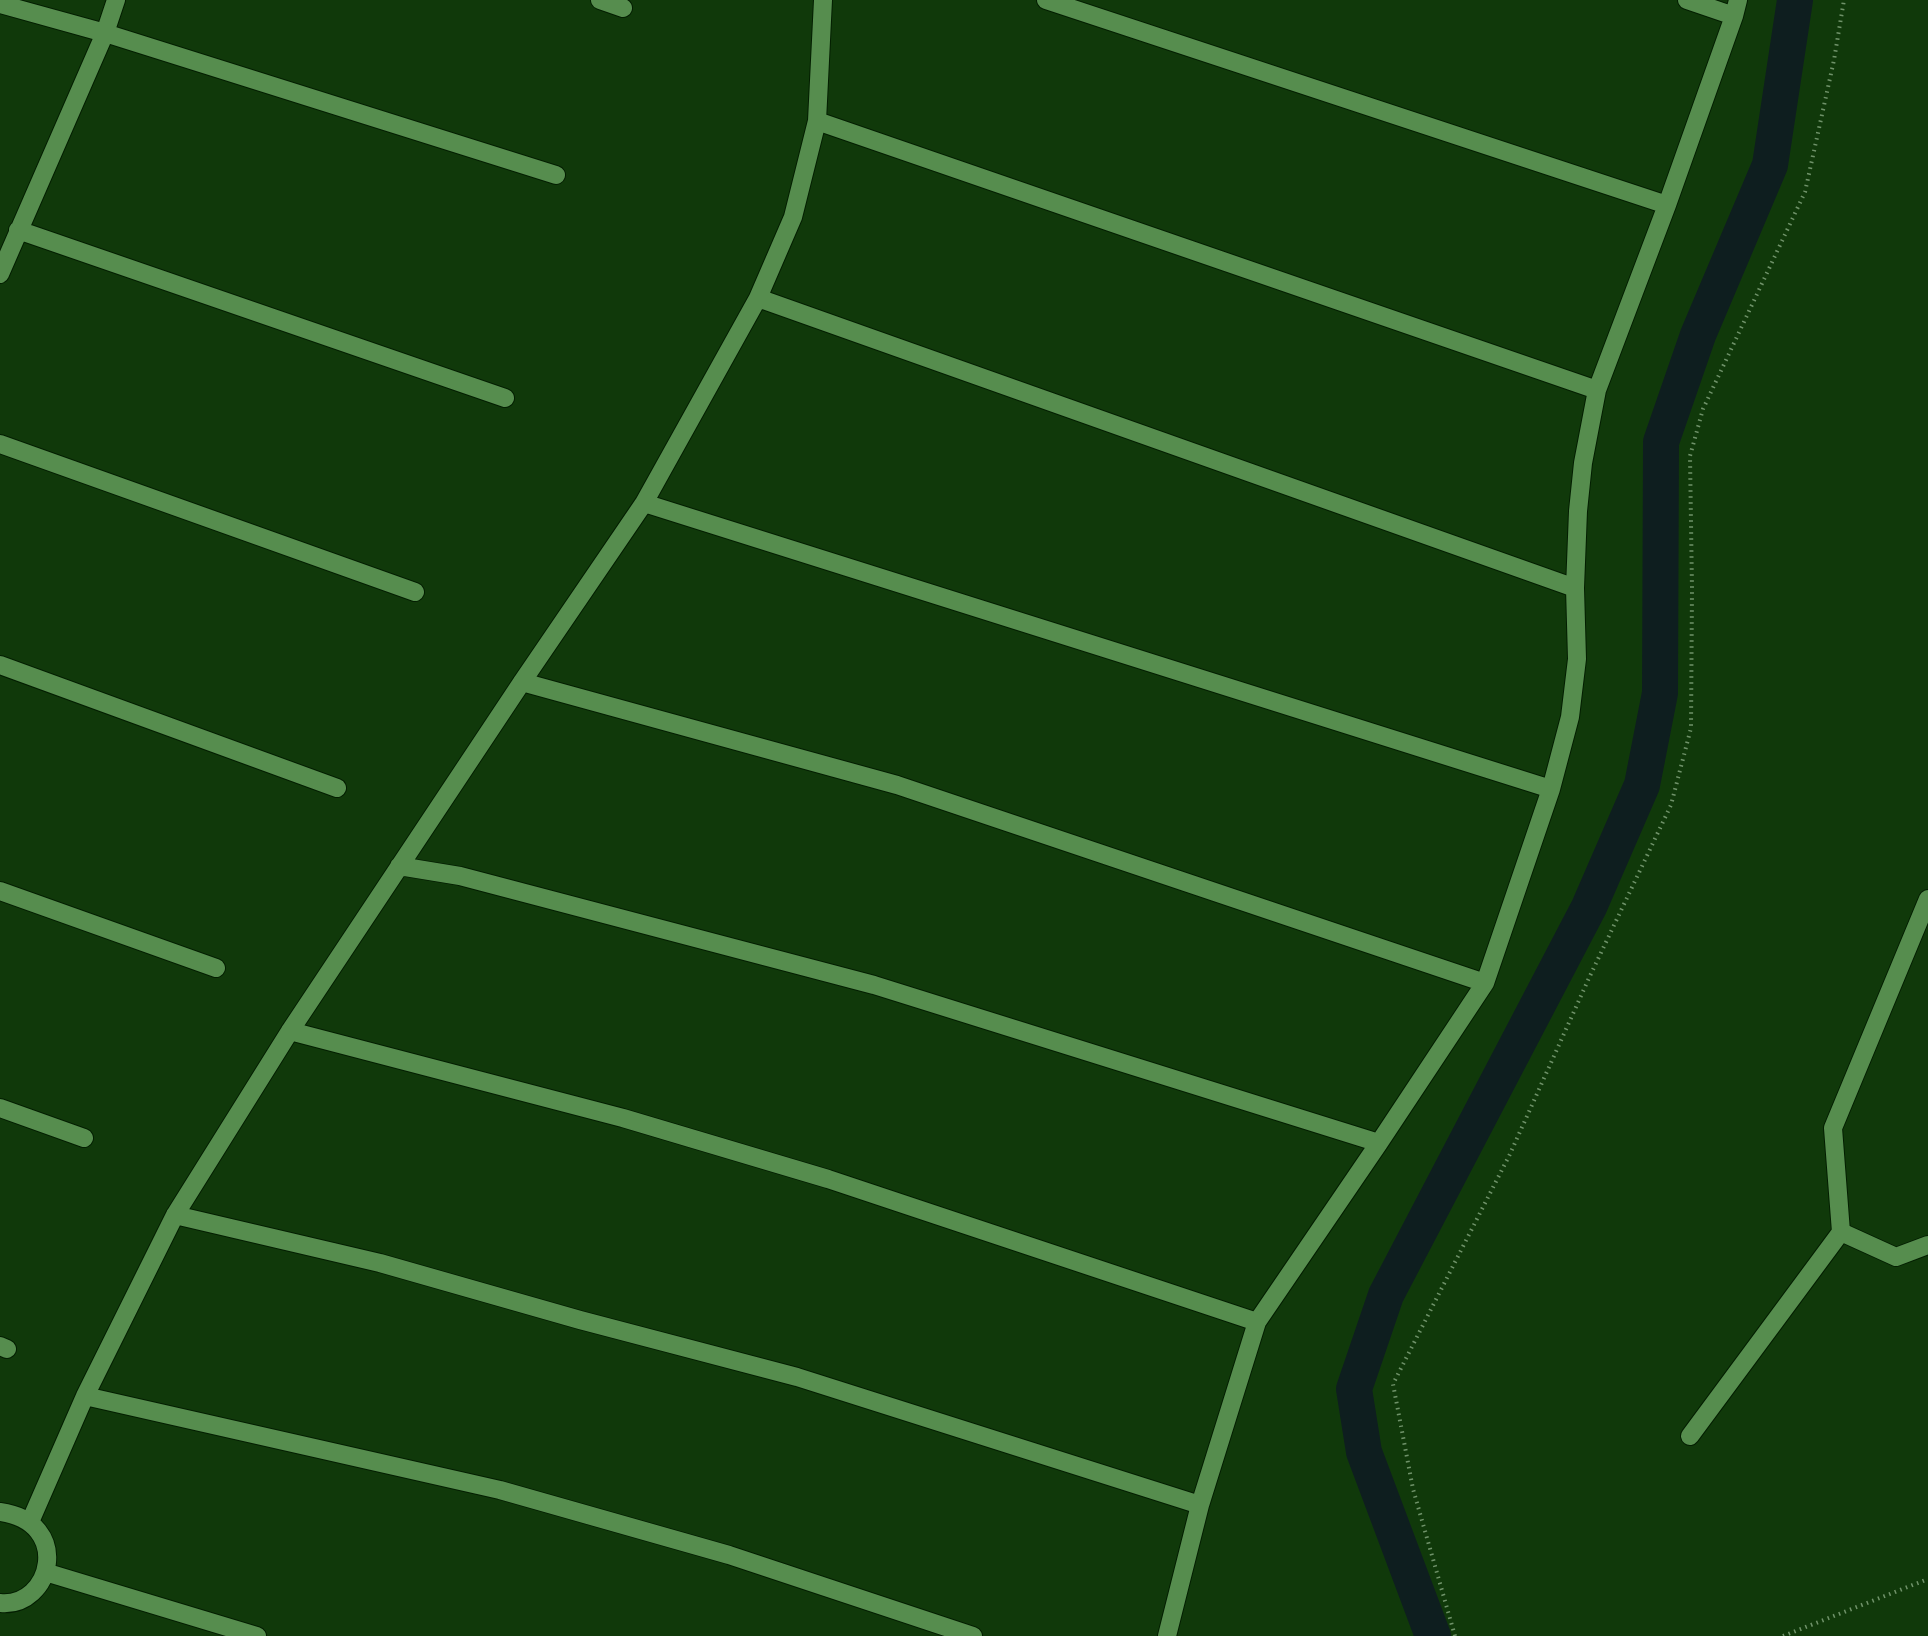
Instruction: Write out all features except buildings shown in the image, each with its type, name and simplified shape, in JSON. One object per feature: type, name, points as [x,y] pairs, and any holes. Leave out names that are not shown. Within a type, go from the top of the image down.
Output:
[{"type":"street","points":[[0,274],[105,33],[116,0]]},
{"type":"street","points":[[600,0],[622,8]]},
{"type":"street","points":[[30,1522],[85,1396],[175,1215],[290,1031],[644,503],[758,298],[793,217],[817,121],[822,0]]},
{"type":"street","points":[[1046,0],[1667,205]]},
{"type":"street","points":[[1167,1636],[1200,1505],[1257,1322],[1380,1143],[1485,983],[1551,789],[1570,717],[1577,658],[1575,588],[1578,511],[1583,463],[1597,390],[1667,205],[1736,8],[1687,0]]},
{"type":"street","points":[[0,4],[105,33],[556,175]]},
{"type":"street","points":[[817,121],[1597,390]]},
{"type":"street","points":[[18,230],[505,398]]},
{"type":"street","points":[[758,298],[1575,588]]},
{"type":"street","points":[[0,444],[415,592]]},
{"type":"street","points":[[644,503],[1551,789]]},
{"type":"street","points":[[0,665],[337,788]]},
{"type":"street","points":[[522,682],[897,785],[1485,983]]},
{"type":"street","points":[[399,866],[460,876],[874,985],[1380,1143]]},
{"type":"street","points":[[0,891],[216,968]]},
{"type":"street","points":[[1690,1436],[1841,1232],[1833,1128],[1928,899]]},
{"type":"street","points":[[290,1031],[623,1118],[805,1172],[1257,1322]]},
{"type":"street","points":[[0,1108],[84,1138]]},
{"type":"street","points":[[175,1215],[380,1263],[580,1320],[797,1377],[1200,1505]]},
{"type":"street","points":[[1841,1232],[1896,1257],[1928,1245]]},
{"type":"street","points":[[85,1396],[500,1490],[729,1556],[973,1636]]},
{"type":"street","points":[[0,1512],[16,1514],[30,1522],[43,1536],[48,1554],[45,1572],[37,1587],[24,1598],[7,1604],[0,1603]]},
{"type":"street","points":[[45,1572],[256,1636]]},
{"type":"path","points":[[1455,1636],[1413,1489],[1394,1384],[1510,1154],[1589,978],[1671,805],[1691,728],[1690,456],[1703,409],[1805,192],[1834,60],[1844,0]]},
{"type":"path","points":[[1783,1636],[1928,1579]]},
{"type":"waterway","points":[[1433,1636],[1364,1452],[1354,1389],[1386,1295],[1589,907],[1642,785],[1660,693],[1661,442],[1698,335],[1770,165],[1795,0]]}]
